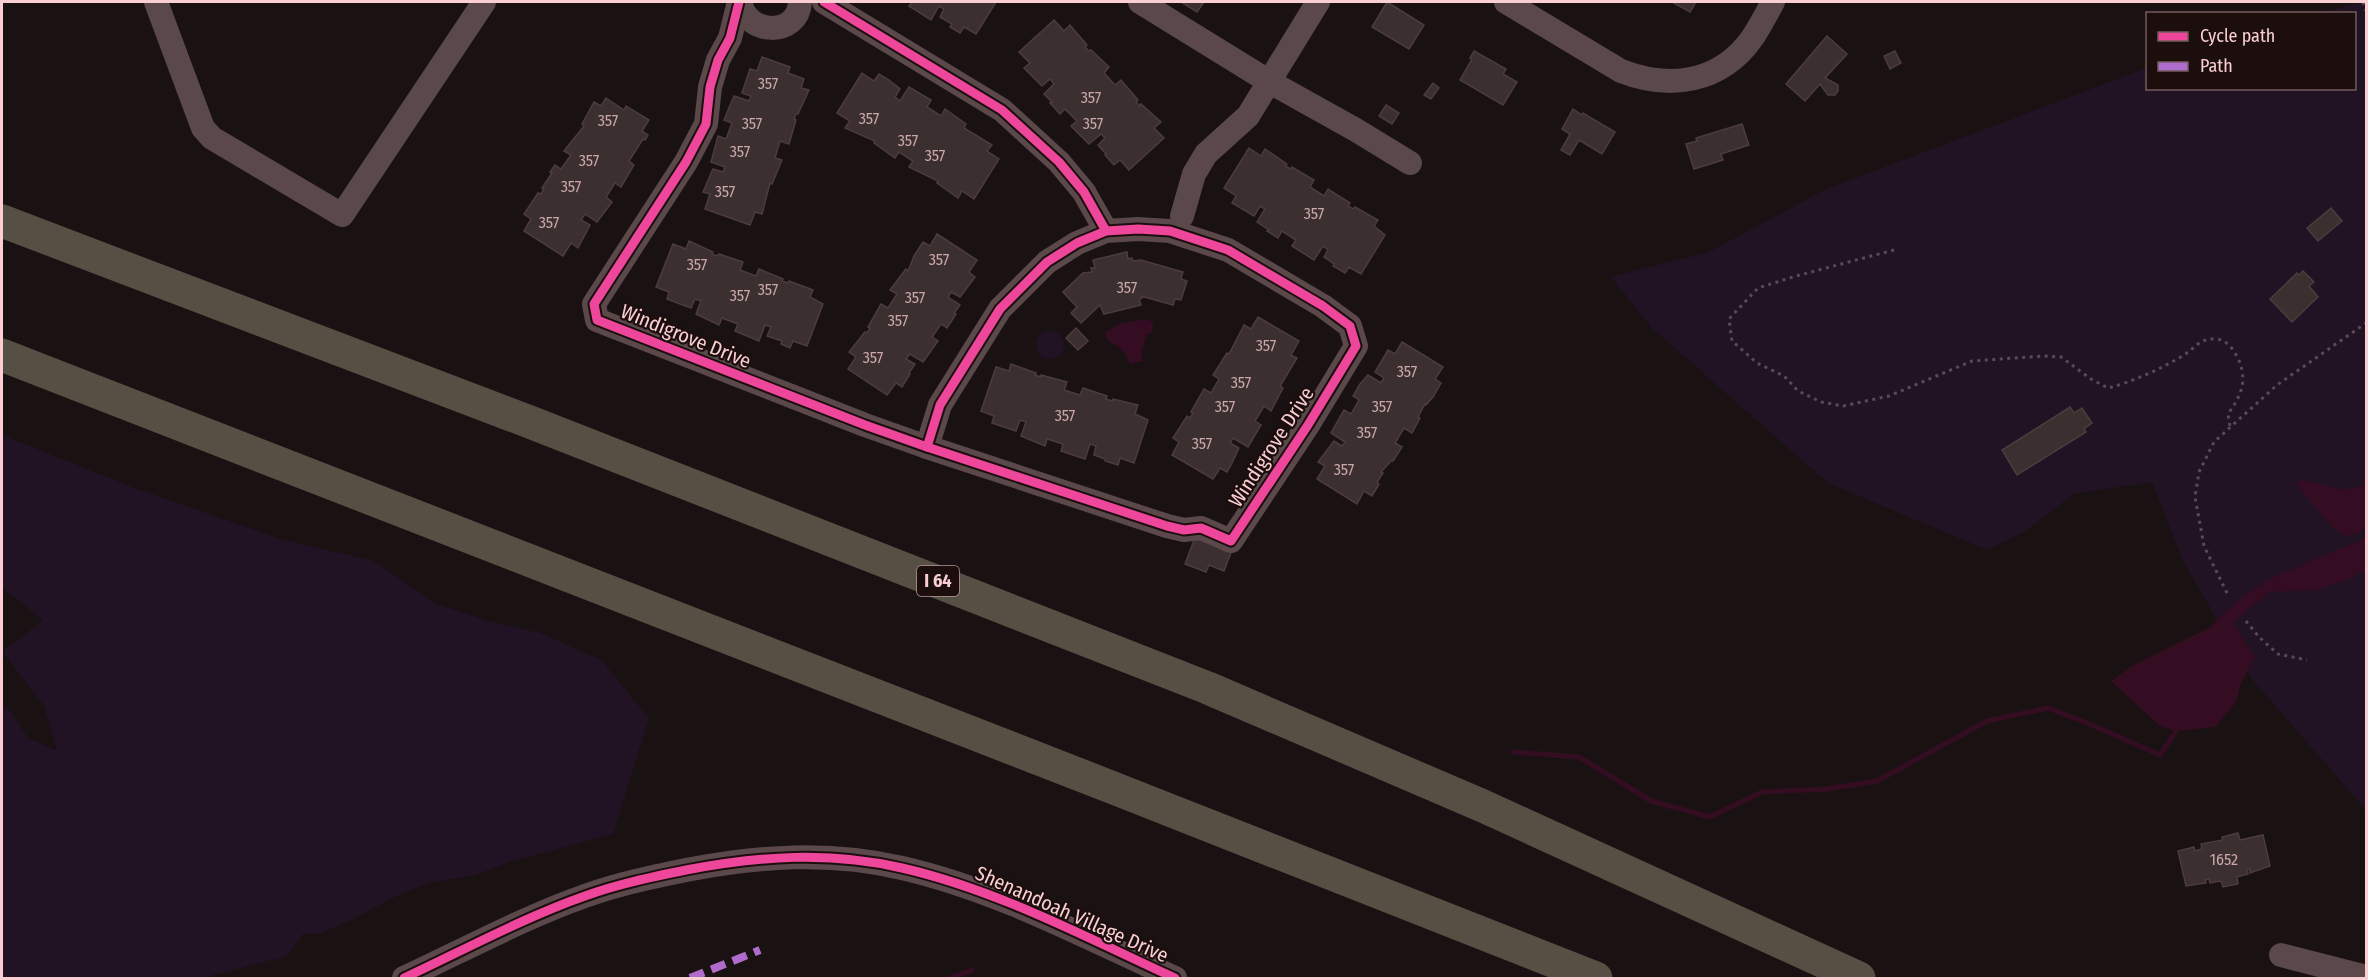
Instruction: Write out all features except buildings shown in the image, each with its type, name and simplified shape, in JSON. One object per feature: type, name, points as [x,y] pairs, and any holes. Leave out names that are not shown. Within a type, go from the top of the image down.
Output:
[{"type":"highway","name":"I 64","points":[[2,221],[557,433],[1208,688],[1483,806],[1859,978]]},
{"type":"highway","points":[[2,355],[1596,978]]},
{"type":"street","points":[[156,2],[203,128],[212,138],[342,215],[484,2]]},
{"type":"street","points":[[740,2],[746,17],[760,27]]},
{"type":"street","name":"Windigrove Drive","points":[[740,2],[730,38],[718,60],[712,80],[706,124],[686,162],[594,304],[597,320],[833,413],[927,447],[1167,526],[1184,530],[1201,528],[1231,542],[1314,416],[1356,346],[1350,326],[1323,306],[1228,250],[1170,231],[1138,229],[1106,231],[1077,243],[1047,262],[1000,309],[940,405],[927,447]]},
{"type":"street","points":[[1140,2],[1268,81],[1410,163]]},
{"type":"street","points":[[1182,216],[1194,174],[1206,154],[1248,116],[1318,2]]},
{"type":"street","points":[[1506,2],[1621,71],[1658,81],[1679,81],[1700,77],[1719,68],[1737,55],[1752,38],[1773,2]]},
{"type":"street","points":[[730,38],[745,30],[784,25],[799,8],[827,4],[1002,110],[1059,162],[1084,192],[1106,231]]},
{"type":"street","name":"Shenandoah Village Drive","points":[[404,978],[552,909],[624,883],[717,864],[791,856],[824,856],[865,861],[934,876],[1019,907],[1175,978]]},
{"type":"street","points":[[2281,955],[2367,977]]},
{"type":"path","points":[[2363,2],[2367,11]]},
{"type":"path","points":[[1894,250],[1758,288],[1729,319],[1732,341],[1757,363],[1784,376],[1798,391],[1821,402],[1843,406],[1889,396],[1972,361],[2044,356],[2061,357],[2091,380],[2108,388],[2132,381],[2185,355],[2200,341],[2217,338],[2234,350],[2244,375],[2240,397],[2228,414],[2230,427]]},
{"type":"path","points":[[2227,593],[2204,546],[2195,497],[2199,472],[2214,442],[2277,385],[2367,323]]},
{"type":"path","points":[[2246,621],[2259,637],[2278,654],[2307,660]]},
{"type":"shaded area","points":[[2366,2],[2366,810],[2251,678],[2183,561],[2152,482],[2074,494],[2024,532],[1987,550],[1828,483],[1652,328],[1611,277],[1709,252],[1826,189],[2146,68],[2146,90],[2356,90],[2356,12],[2325,12]]},
{"type":"shaded area","points":[[1146,319],[1153,322],[1152,332],[1147,334],[1141,353],[1143,361],[1130,364],[1122,350],[1108,341],[1105,333],[1119,324]]},
{"type":"shaded area","points":[[1050,331],[1060,335],[1064,345],[1060,355],[1050,359],[1040,355],[1036,345],[1040,335]]},
{"type":"shaded area","points":[[2,435],[135,488],[280,539],[374,561],[436,604],[492,622],[541,633],[601,660],[649,718],[613,834],[509,862],[476,875],[429,883],[390,899],[354,919],[319,934],[304,933],[287,956],[203,978],[2,978],[2,706],[10,711],[28,738],[57,751],[44,706],[2,651],[43,621],[2,587]]},
{"type":"shaded area","points":[[2303,480],[2342,490],[2366,485],[2366,527],[2357,534],[2345,536],[2333,528],[2295,483]]},
{"type":"shaded area","points":[[2366,538],[2366,570],[2344,581],[2317,590],[2270,592],[2233,622],[2255,657],[2240,685],[2236,702],[2215,727],[2176,731],[2160,726],[2111,681],[2132,666],[2209,628],[2243,596],[2271,578]]},
{"type":"waterway","points":[[1514,752],[1579,757],[1651,801],[1710,817],[1762,792],[1827,789],[1877,781],[1987,721],[2048,708],[2160,755],[2176,731]]},
{"type":"waterway","points":[[950,978],[972,970]]},
{"type":"marked path","points":[[690,978],[760,950]]},
{"type":"cycle path","points":[[739,2],[730,38],[718,60],[710,87],[706,124],[686,162],[594,304],[597,320],[927,447]]},
{"type":"cycle path","points":[[824,2],[1002,110],[1059,162],[1084,192],[1106,231],[1138,229],[1170,231],[1228,250],[1323,306],[1350,326],[1356,346],[1308,425],[1231,541],[1201,528],[1184,530],[1167,526],[927,447],[940,405],[1000,309],[1047,262],[1077,243],[1106,231]]},
{"type":"cycle path","points":[[404,978],[540,914],[610,888],[713,865],[794,857],[848,859],[938,877],[1042,916],[1175,978]]}]
